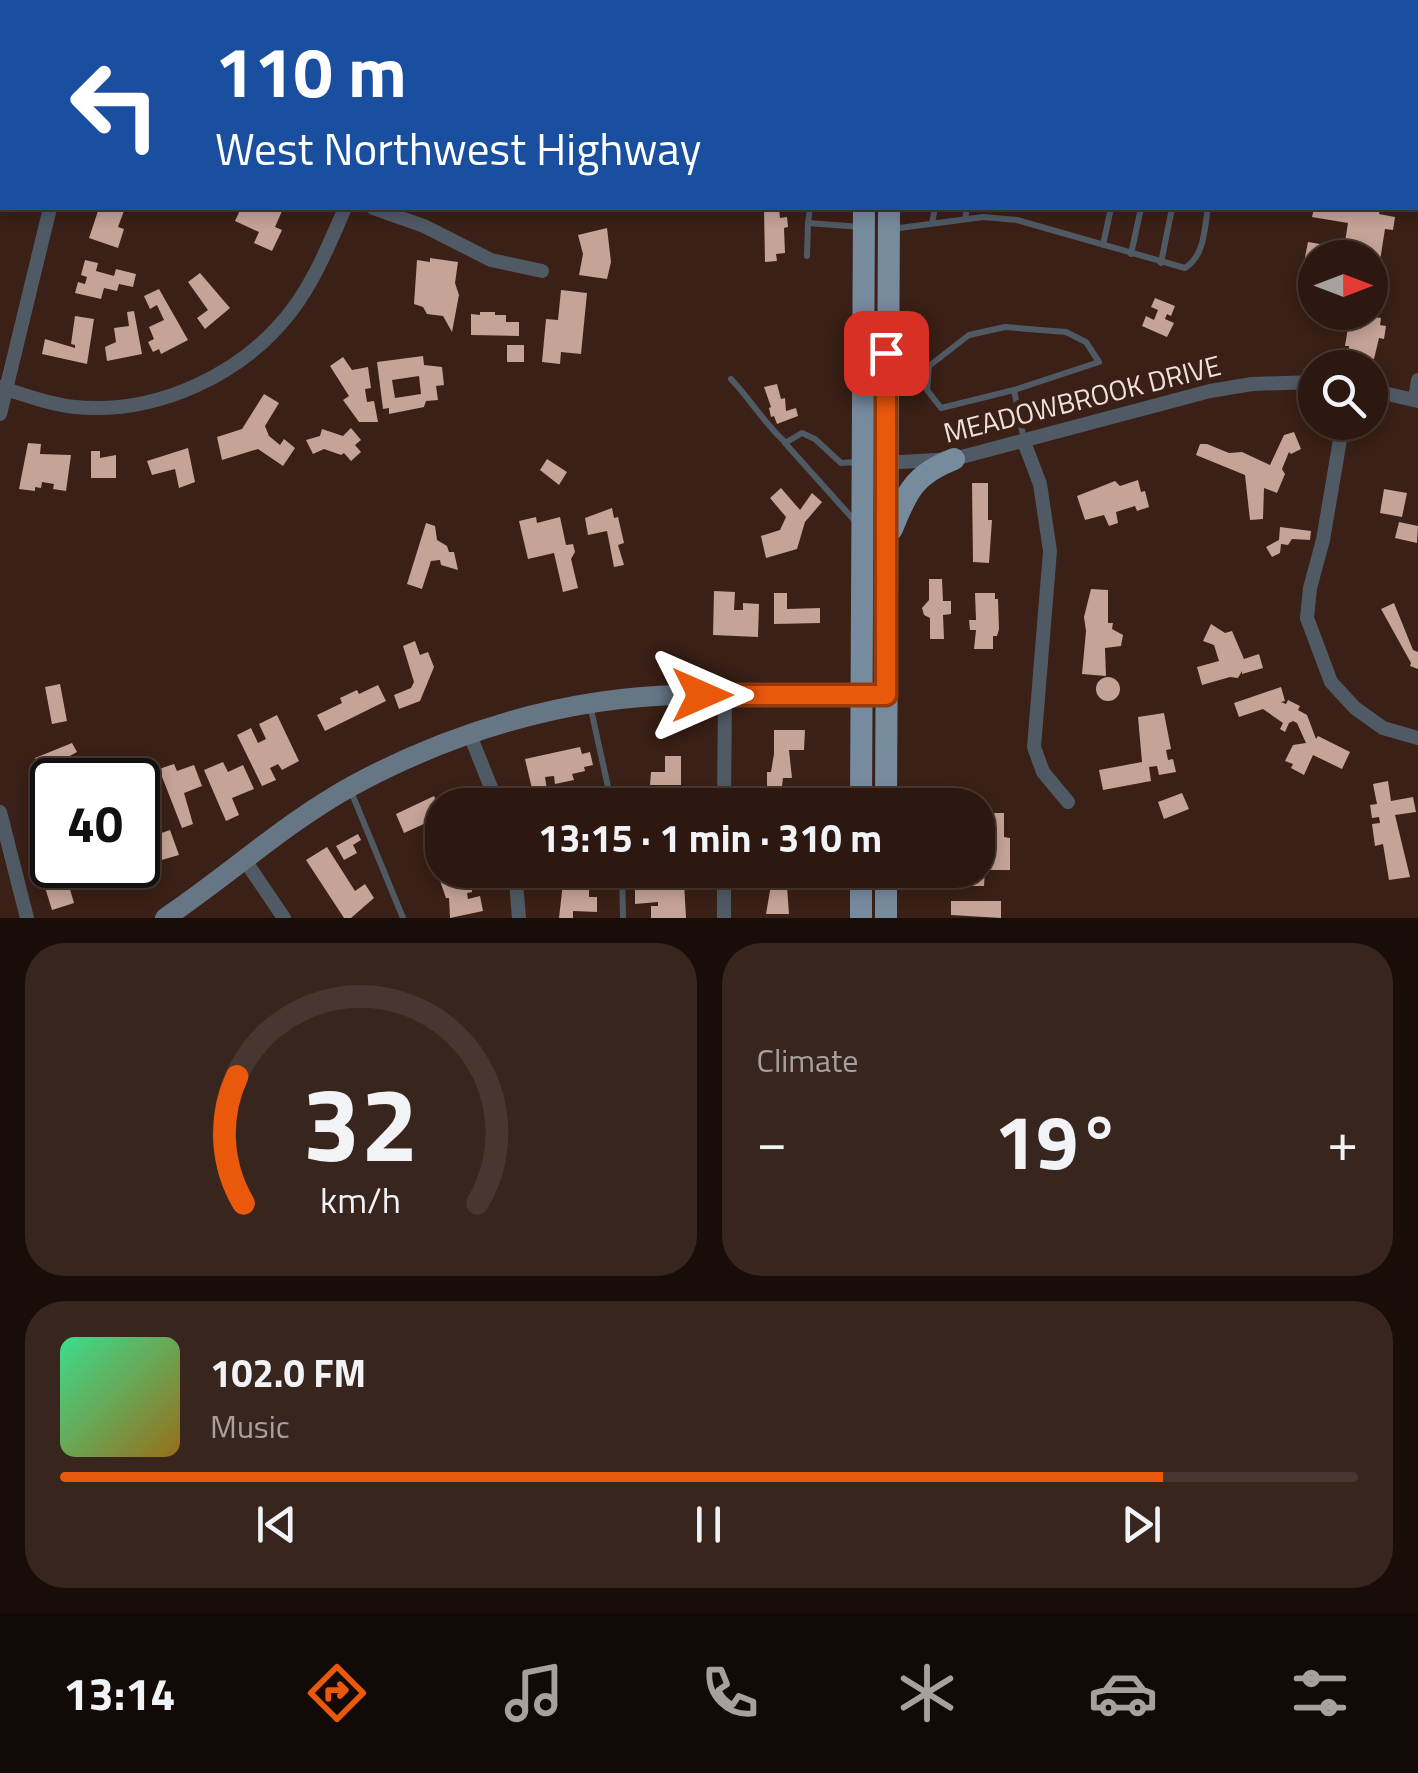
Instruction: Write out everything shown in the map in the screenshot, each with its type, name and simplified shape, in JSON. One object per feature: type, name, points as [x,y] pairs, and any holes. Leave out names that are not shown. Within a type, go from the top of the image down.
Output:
[{"type":"main road","points":[[860,788],[863,217],[888,218],[886,788]]},
{"type":"main road","points":[[886,542],[910,489],[932,468],[954,458]]},
{"type":"main road","points":[[861,888],[861,918]]},
{"type":"main road","points":[[886,888],[886,918]]},
{"type":"street","points":[[0,414],[2,388],[49,210]]},
{"type":"street","points":[[2,388],[72,406],[106,407],[178,393],[213,377],[250,352],[294,308],[345,210]]},
{"type":"street","points":[[379,210],[424,226],[491,260],[542,271]]},
{"type":"street","points":[[1388,394],[1416,400],[1418,380]]},
{"type":"street","name":"MEADOWBROOK DRIVE","points":[[862,462],[954,458],[1210,391],[1298,383]]},
{"type":"street","points":[[1339,440],[1307,618],[1331,682],[1355,708],[1383,728],[1416,739]]},
{"type":"street","points":[[1024,442],[1040,484],[1050,551],[1034,747],[1043,772],[1068,802]]},
{"type":"street","points":[[166,918],[244,858],[350,788],[389,767],[470,735],[590,704],[679,695],[886,695]]},
{"type":"street","points":[[724,788],[725,695]]},
{"type":"street","points":[[470,735],[491,788]]},
{"type":"street","points":[[0,812],[27,918]]},
{"type":"street","points":[[244,858],[284,918]]},
{"type":"street","points":[[516,888],[519,918]]},
{"type":"street","points":[[724,888],[724,918]]},
{"type":"lane","points":[[806,256],[810,210]]},
{"type":"lane","points":[[932,223],[935,210]]},
{"type":"lane","points":[[965,219],[967,210]]},
{"type":"lane","points":[[1103,246],[1111,210]]},
{"type":"lane","points":[[1131,254],[1141,210]]},
{"type":"lane","points":[[1162,263],[1172,210]]},
{"type":"lane","points":[[888,218],[932,223],[984,216],[1017,220],[1184,268],[1197,258],[1208,210]]},
{"type":"lane","points":[[808,223],[863,217]]},
{"type":"lane","points":[[1005,327],[1066,332],[1086,342],[1099,362],[1082,367],[1014,390],[941,408],[927,390],[929,366],[970,336],[1005,327]]},
{"type":"lane","points":[[731,379],[756,405],[764,424],[862,528]]},
{"type":"lane","points":[[1014,390],[1024,442]]},
{"type":"lane","points":[[785,443],[802,433],[815,439],[841,463],[862,462]]},
{"type":"lane","points":[[590,704],[608,788]]},
{"type":"lane","points":[[350,788],[403,918]]},
{"type":"lane","points":[[622,888],[623,918]]},
{"type":"building","points":[[98,210],[124,210],[118,227],[124,229],[118,248],[89,238]]},
{"type":"building","points":[[240,210],[282,211],[275,227],[282,230],[272,251],[254,243],[259,232],[235,221]]},
{"type":"building","points":[[764,210],[779,210],[780,218],[787,217],[785,253],[776,254],[777,261],[765,262]]},
{"type":"building","points":[[1314,210],[1380,210],[1379,214],[1395,217],[1393,230],[1385,229],[1383,240],[1345,240],[1348,223],[1312,217]]},
{"type":"building","points":[[607,228],[611,262],[607,279],[579,275],[583,254],[578,235]]},
{"type":"building","points":[[430,258],[458,262],[455,283],[459,295],[452,332],[443,316],[427,314],[423,307],[414,304],[417,260],[430,262]]},
{"type":"building","points":[[85,260],[98,263],[96,271],[114,276],[116,269],[136,274],[133,287],[119,284],[117,291],[104,288],[101,299],[75,293],[78,282],[85,284],[87,277],[81,275]]},
{"type":"building","points":[[200,273],[230,308],[205,329],[197,318],[208,310],[188,282]]},
{"type":"building","points":[[159,289],[188,340],[161,354],[159,349],[153,352],[148,342],[154,339],[149,327],[164,320],[157,305],[150,309],[144,296]]},
{"type":"building","points":[[561,290],[587,293],[581,354],[561,352],[560,364],[542,362],[546,319],[558,320]]},
{"type":"building","points":[[1155,298],[1175,306],[1165,319],[1174,323],[1167,337],[1142,326],[1146,316],[1154,320],[1158,310],[1151,307]]},
{"type":"building","points":[[134,311],[142,354],[107,361],[105,347],[116,342],[114,328],[129,326],[127,312]]},
{"type":"building","points":[[495,312],[506,315],[506,322],[519,322],[519,336],[471,335],[471,314]]},
{"type":"building","points":[[75,316],[94,319],[87,364],[42,354],[45,339],[75,348],[71,344]]},
{"type":"building","points":[[1348,330],[1385,330],[1376,350],[1349,350],[1345,346]]},
{"type":"building","points":[[507,345],[524,345],[524,362],[507,362]]},
{"type":"building","points":[[423,356],[424,365],[442,367],[444,385],[436,386],[438,400],[389,414],[389,408],[383,409],[377,362]],"holes":[[[419,376],[421,394],[395,398],[392,380]]]},
{"type":"building","points":[[343,357],[352,370],[368,367],[371,388],[365,389],[367,402],[374,401],[378,422],[359,422],[343,400],[349,396],[330,366]]},
{"type":"building","points":[[777,384],[781,399],[785,398],[786,411],[796,408],[798,416],[777,424],[771,417],[764,387]]},
{"type":"building","points":[[264,394],[279,403],[265,426],[269,436],[280,445],[284,439],[295,448],[283,466],[258,449],[222,460],[217,437],[242,429]]},
{"type":"building","points":[[351,428],[361,440],[355,445],[361,452],[351,461],[344,453],[324,449],[313,454],[306,440],[320,436],[322,429],[343,436]]},
{"type":"building","points":[[1294,432],[1301,449],[1289,452],[1277,493],[1264,488],[1263,519],[1250,520],[1245,475],[1196,455],[1200,444],[1207,444],[1229,453],[1242,452],[1270,465],[1284,435]]},
{"type":"building","points":[[28,443],[41,444],[40,454],[71,455],[66,491],[42,482],[35,491],[19,489]]},
{"type":"building","points":[[188,448],[195,482],[179,488],[175,469],[152,475],[147,461]]},
{"type":"building","points":[[91,451],[100,451],[100,458],[116,455],[116,478],[91,478]]},
{"type":"building","points":[[547,459],[567,472],[559,485],[540,470]]},
{"type":"building","points":[[1138,480],[1149,507],[1137,511],[1135,506],[1116,512],[1118,523],[1109,526],[1104,515],[1085,520],[1077,496],[1115,481],[1120,486]]},
{"type":"building","points":[[972,483],[988,483],[988,520],[992,520],[989,563],[973,562]]},
{"type":"building","points":[[781,488],[800,510],[812,493],[822,502],[805,522],[797,549],[766,558],[761,536],[780,530],[786,517],[770,498]]},
{"type":"building","points":[[1384,489],[1407,493],[1402,517],[1380,513]]},
{"type":"building","points":[[612,508],[624,543],[618,545],[624,565],[614,567],[607,531],[588,535],[585,518]]},
{"type":"building","points":[[536,517],[537,523],[560,517],[566,545],[573,544],[575,552],[571,559],[578,588],[563,592],[554,553],[528,559],[519,521]]},
{"type":"building","points":[[1399,522],[1418,526],[1417,543],[1395,538]]},
{"type":"building","points":[[426,523],[435,526],[437,540],[454,552],[458,570],[441,565],[440,560],[431,561],[422,589],[407,584]]},
{"type":"building","points":[[1280,527],[1311,531],[1310,540],[1292,539],[1288,545],[1281,544],[1280,553],[1272,557],[1266,547],[1279,540]]},
{"type":"building","points":[[929,579],[942,579],[943,601],[951,601],[951,614],[943,615],[944,639],[930,639],[930,618],[922,608],[929,600]]},
{"type":"building","points":[[1091,589],[1108,590],[1108,623],[1113,623],[1112,629],[1123,635],[1121,646],[1105,648],[1106,676],[1082,674],[1084,617]]},
{"type":"building","points":[[714,591],[735,592],[734,610],[743,610],[743,603],[759,604],[758,637],[713,635]]},
{"type":"building","points":[[774,593],[787,593],[787,609],[820,608],[820,623],[774,624]]},
{"type":"building","points":[[975,593],[995,593],[998,599],[999,629],[997,636],[993,636],[993,649],[974,649],[976,630],[970,630],[969,620],[976,620]]},
{"type":"building","points":[[1394,603],[1413,650],[1418,652],[1418,669],[1410,666],[1381,609]]},
{"type":"building","points":[[1211,624],[1225,633],[1232,631],[1244,659],[1259,654],[1263,668],[1202,685],[1197,667],[1219,661],[1214,645],[1203,641]]},
{"type":"building","points":[[415,641],[420,655],[428,652],[434,667],[420,701],[399,709],[394,695],[411,688],[414,682],[403,646]]},
{"type":"building","points":[[1108,677],[1117,680],[1117,698],[1108,701],[1099,698],[1096,689],[1099,680]]},
{"type":"building","points":[[60,684],[67,721],[52,724],[45,687]]},
{"type":"building","points":[[378,685],[386,701],[325,731],[317,715],[342,703],[340,698]]},
{"type":"building","points":[[1281,687],[1285,701],[1281,702],[1286,704],[1288,700],[1300,706],[1298,710],[1307,715],[1316,739],[1318,736],[1350,752],[1342,769],[1313,755],[1304,775],[1285,761],[1293,745],[1306,743],[1297,723],[1289,723],[1285,732],[1280,729],[1283,723],[1263,709],[1239,717],[1234,703]]},
{"type":"building","points":[[1164,713],[1171,749],[1166,750],[1168,760],[1173,759],[1176,772],[1159,775],[1157,766],[1149,767],[1151,781],[1103,790],[1099,770],[1142,762],[1138,717]]},
{"type":"building","points":[[277,715],[299,761],[282,770],[278,764],[270,768],[276,780],[262,786],[237,735],[251,728],[258,743],[266,739],[259,724]]},
{"type":"building","points":[[774,730],[805,730],[804,750],[789,750],[792,778],[783,778],[782,786],[767,786]]},
{"type":"building","points":[[72,743],[77,752],[66,758],[35,758]]},
{"type":"building","points":[[580,747],[582,754],[590,752],[593,765],[572,774],[574,780],[555,784],[554,776],[545,777],[547,788],[532,788],[525,759]]},
{"type":"building","points":[[665,756],[681,756],[681,785],[650,785],[651,772],[665,772]]},
{"type":"building","points":[[223,762],[228,772],[243,765],[254,789],[232,798],[239,815],[226,821],[204,770]]},
{"type":"building","points":[[174,764],[177,771],[194,765],[202,786],[184,793],[193,824],[182,828],[160,769]]},
{"type":"building","points":[[1388,781],[1391,801],[1413,797],[1416,812],[1395,815],[1410,877],[1389,880],[1383,844],[1375,846],[1372,824],[1380,823],[1379,817],[1372,818],[1370,805],[1377,804],[1373,784]]},
{"type":"building","points":[[1182,793],[1189,809],[1164,819],[1158,802]]},
{"type":"building","points":[[425,800],[425,823],[404,833],[396,814]]},
{"type":"building","points":[[995,813],[1004,813],[1004,837],[1010,838],[1010,870],[995,870]]},
{"type":"building","points":[[170,830],[179,855],[160,860],[160,834]]},
{"type":"building","points":[[358,834],[361,840],[353,845],[357,853],[344,860],[336,846]]},
{"type":"building","points":[[327,847],[355,891],[365,884],[374,898],[351,918],[344,918],[306,860]]},
{"type":"building","points":[[45,888],[70,888],[74,903],[52,910]]},
{"type":"building","points":[[443,888],[472,888],[468,899],[480,896],[483,911],[450,918]]},
{"type":"building","points":[[562,888],[589,888],[589,897],[597,897],[597,912],[573,911],[573,918],[559,918]]},
{"type":"building","points":[[684,888],[686,918],[651,918],[651,906],[658,906],[658,902],[635,904],[635,889]]},
{"type":"building","points":[[770,888],[787,888],[789,914],[766,914]]},
{"type":"building","points":[[951,901],[1001,901],[1001,918],[951,915]]},
{"type":"route","points":[[702,695],[886,695],[886,353]]}]
